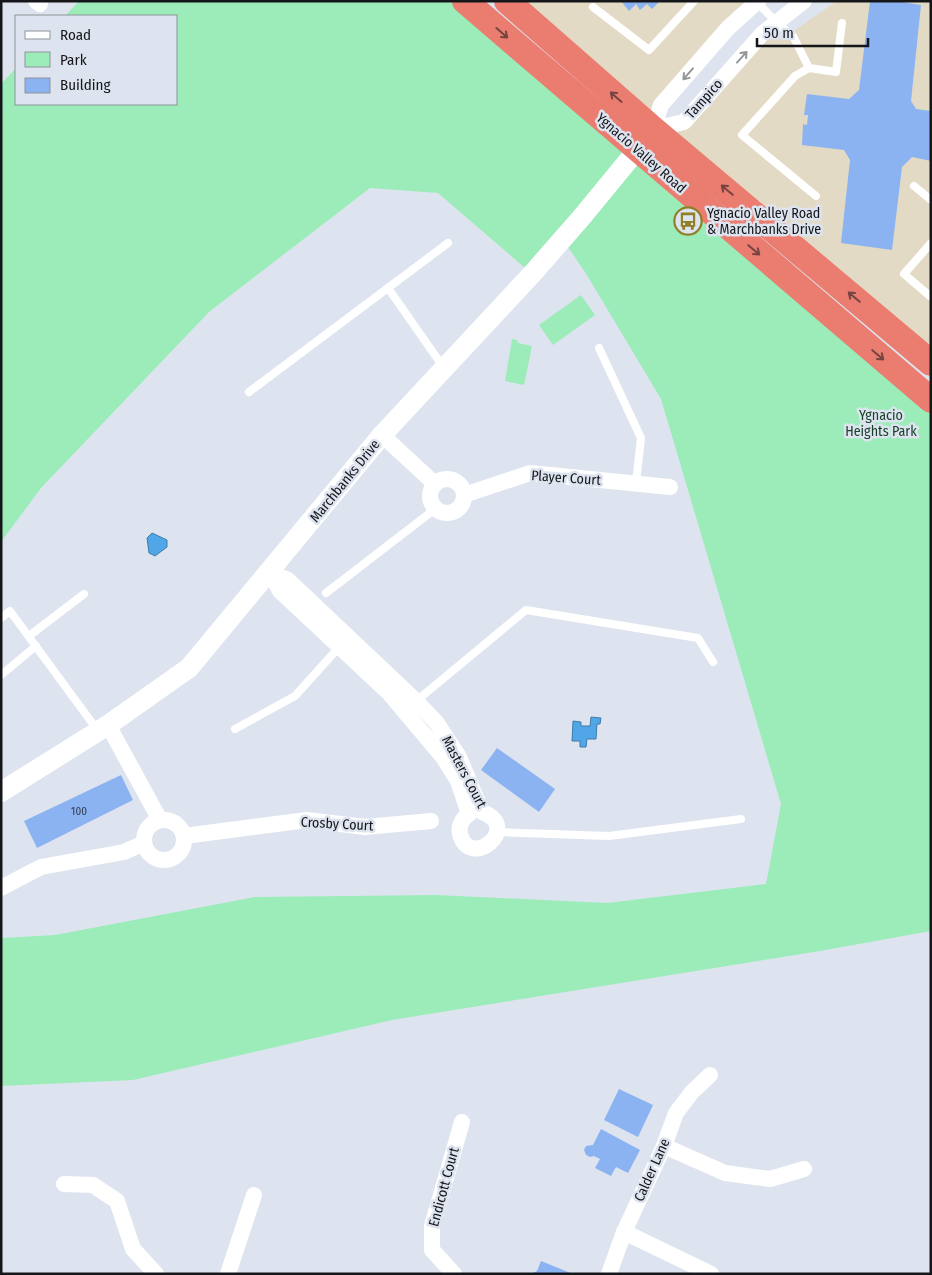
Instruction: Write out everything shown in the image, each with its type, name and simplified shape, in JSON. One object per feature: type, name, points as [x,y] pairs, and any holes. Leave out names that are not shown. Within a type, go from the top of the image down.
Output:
[{"type":"highway","name":"Ygnacio Valley Road","points":[[465,1],[931,400]]},
{"type":"highway","name":"Ygnacio Valley Road","points":[[507,1],[653,129],[931,363]]},
{"type":"street","name":"Tampico","points":[[653,129],[684,122],[762,34],[804,1]]},
{"type":"street","name":"Tampico","points":[[653,129],[661,105],[728,28],[757,2]]},
{"type":"street","name":"Marchbanks Drive","points":[[1,792],[103,728],[189,668],[382,435],[532,274],[581,218],[653,129]]},
{"type":"street","points":[[382,435],[435,484]]},
{"type":"street","name":"Player Court","points":[[464,495],[530,473],[670,487]]},
{"type":"street","points":[[445,480],[460,485],[464,495],[462,505],[454,512],[444,513],[432,504],[430,494],[435,484],[445,480]]},
{"type":"street","name":"Masters Court","points":[[270,572],[280,591],[345,643],[390,694],[411,706],[436,722],[459,757],[482,812],[494,819],[497,832],[493,842],[485,847],[474,848],[464,842],[460,828],[464,818],[469,814],[458,781],[411,706]]},
{"type":"street","points":[[103,728],[160,820]]},
{"type":"street","points":[[160,820],[170,820],[175,823],[184,836],[183,849],[169,860],[150,855],[144,843],[149,827],[160,820]]},
{"type":"street","name":"Crosby Court","points":[[184,836],[306,820],[365,828],[431,821]]},
{"type":"street","points":[[1,888],[41,867],[124,852],[144,843]]},
{"type":"street","name":"Calder Lane","points":[[609,1274],[624,1232],[664,1146],[676,1113],[692,1092],[710,1075]]},
{"type":"street","name":"Endicott Court","points":[[454,1274],[432,1250],[432,1226],[462,1122]]},
{"type":"street","points":[[664,1146],[725,1173],[770,1179],[804,1169]]},
{"type":"street","points":[[64,1184],[93,1185],[117,1201],[133,1249],[156,1274]]},
{"type":"street","points":[[228,1274],[254,1195]]},
{"type":"street","points":[[624,1232],[711,1274]]},
{"type":"lane","points":[[593,7],[649,50],[694,1]]},
{"type":"lane","points":[[757,2],[793,36],[809,68]]},
{"type":"lane","points":[[816,196],[742,136],[795,76],[809,68],[836,72],[842,23]]},
{"type":"lane","points":[[914,186],[931,200]]},
{"type":"lane","points":[[249,392],[448,243]]},
{"type":"lane","points":[[931,243],[904,274],[931,297]]},
{"type":"lane","points":[[388,288],[444,368]]},
{"type":"lane","points":[[599,348],[641,438],[636,484]]},
{"type":"lane","points":[[326,593],[435,508]]},
{"type":"lane","points":[[28,636],[84,594]]},
{"type":"lane","points":[[411,706],[526,610],[698,638],[713,662]]},
{"type":"lane","points":[[1,618],[10,612],[103,728]]},
{"type":"lane","points":[[236,729],[295,696],[345,643]]},
{"type":"lane","points":[[1,675],[36,646]]},
{"type":"lane","points":[[497,832],[608,836],[741,819]]},
{"type":"shaded area","points":[[507,1],[758,1],[728,28],[661,105],[654,129],[684,122],[762,34],[782,39],[837,1],[931,1],[931,363],[653,129]]},
{"type":"green space","name":"Ygnacio Heights Park","points":[[79,1],[465,1],[931,400],[931,931],[820,951],[392,1020],[133,1080],[1,1086],[1,938],[55,935],[255,897],[436,895],[607,903],[766,884],[781,804],[661,399],[585,272],[563,240],[532,274],[438,193],[370,188],[209,312],[41,488],[1,542],[1,84],[15,69],[15,105],[178,105],[178,15],[66,15]]},
{"type":"green space","points":[[581,295],[595,315],[553,345],[539,325]]},
{"type":"green space","points":[[512,339],[517,340],[518,343],[532,346],[524,385],[505,381]]},
{"type":"water","points":[[152,533],[167,540],[167,547],[155,556],[149,553],[147,538]]},
{"type":"water","points":[[591,717],[601,718],[600,724],[597,724],[596,739],[587,739],[586,747],[580,747],[580,741],[572,741],[573,721],[581,722],[581,726],[590,726]]},
{"type":"building","points":[[621,1],[660,1],[652,9],[647,4],[640,10],[636,4],[629,11]]},
{"type":"building","points":[[870,1],[895,1],[921,5],[911,101],[916,109],[931,111],[931,161],[912,157],[902,167],[892,250],[841,243],[850,160],[844,150],[802,145],[803,124],[807,125],[808,115],[804,115],[807,94],[849,99],[859,90]]},
{"type":"building","points":[[497,748],[555,789],[539,812],[481,770]]},
{"type":"building","points":[[121,775],[133,800],[37,848],[24,821]]},
{"type":"building","points":[[619,1089],[653,1105],[638,1137],[604,1120]]},
{"type":"building","points":[[601,1129],[640,1150],[628,1173],[616,1167],[611,1176],[595,1168],[600,1159],[586,1155],[584,1150],[586,1146],[593,1145]]},
{"type":"building","points":[[541,1261],[573,1274],[531,1274],[537,1271]]},
{"type":"place","name":"Ygnacio Valley Road & Marchbanks Drive","points":[[688,221]]}]
